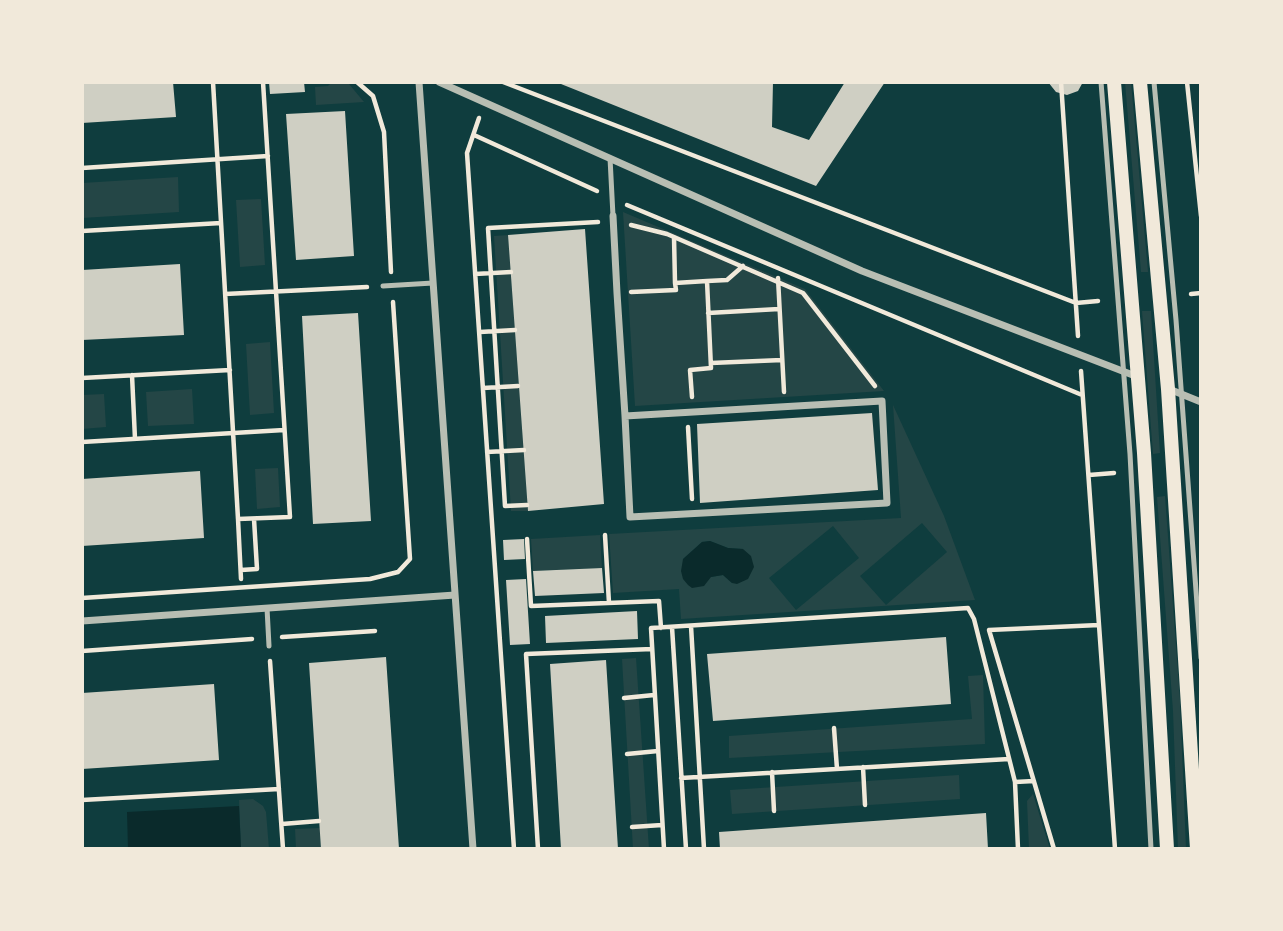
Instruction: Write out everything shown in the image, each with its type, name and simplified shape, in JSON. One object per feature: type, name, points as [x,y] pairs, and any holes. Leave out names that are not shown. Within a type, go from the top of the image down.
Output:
[{"type":"main road","points":[[1115,82],[1139,377],[1167,849]]},
{"type":"main road","points":[[1140,82],[1175,392],[1197,849]]},
{"type":"street","points":[[419,82],[473,849]]},
{"type":"street","points":[[439,82],[862,271],[1139,377]]},
{"type":"street","points":[[613,219],[631,517],[887,503],[882,401],[625,416]]},
{"type":"street","points":[[1175,392],[1201,402]]},
{"type":"street","points":[[82,621],[456,595]]},
{"type":"lane","points":[[1101,82],[1123,371],[1151,849]]},
{"type":"lane","points":[[1154,82],[1175,392],[1201,658]]},
{"type":"lane","points":[[610,158],[613,219]]},
{"type":"lane","points":[[383,286],[433,283]]},
{"type":"lane","points":[[267,608],[269,646]]},
{"type":"path","points":[[213,82],[241,579]]},
{"type":"path","points":[[237,519],[289,517],[263,82]]},
{"type":"path","points":[[82,598],[370,579],[398,572],[410,559],[384,132],[373,96],[357,82]]},
{"type":"path","points":[[503,82],[1076,303],[1098,301]]},
{"type":"path","points":[[1061,82],[1079,342]]},
{"type":"path","points":[[1187,82],[1199,172],[1201,216]]},
{"type":"path","points":[[480,117],[467,153],[514,849]]},
{"type":"path","points":[[474,135],[652,217],[1083,395]]},
{"type":"path","points":[[82,167],[268,156]]},
{"type":"path","points":[[527,505],[505,506],[488,228],[613,219],[674,237],[778,280],[803,293],[874,385],[882,401]]},
{"type":"path","points":[[82,231],[221,223]]},
{"type":"path","points":[[617,293],[676,290],[674,237]]},
{"type":"path","points":[[675,283],[727,280],[743,266]]},
{"type":"path","points":[[475,274],[511,272]]},
{"type":"path","points":[[778,280],[784,407]]},
{"type":"path","points":[[692,514],[691,370],[711,368],[707,281]]},
{"type":"path","points":[[225,294],[383,286]]},
{"type":"path","points":[[1190,294],[1201,293]]},
{"type":"path","points":[[708,313],[779,309]]},
{"type":"path","points":[[480,332],[515,330]]},
{"type":"path","points":[[711,363],[782,360]]},
{"type":"path","points":[[1081,369],[1115,849]]},
{"type":"path","points":[[82,378],[230,370]]},
{"type":"path","points":[[132,376],[135,439]]},
{"type":"path","points":[[483,388],[519,386]]},
{"type":"path","points":[[82,442],[284,430]]},
{"type":"path","points":[[488,452],[524,450]]},
{"type":"path","points":[[1088,475],[1114,473]]},
{"type":"path","points":[[241,570],[257,569],[254,519]]},
{"type":"path","points":[[605,535],[609,603]]},
{"type":"path","points":[[527,539],[531,606],[659,601],[661,628]]},
{"type":"path","points":[[664,849],[651,628],[968,608],[974,619],[1015,782],[1018,849]]},
{"type":"path","points":[[1054,849],[989,630],[1099,625]]},
{"type":"path","points":[[691,626],[704,849]]},
{"type":"path","points":[[672,627],[686,849]]},
{"type":"path","points":[[82,651],[375,631]]},
{"type":"path","points":[[269,646],[283,849]]},
{"type":"path","points":[[538,849],[526,654],[652,649]]},
{"type":"path","points":[[624,698],[654,695]]},
{"type":"path","points":[[834,728],[837,769]]},
{"type":"path","points":[[627,754],[658,751]]},
{"type":"path","points":[[681,778],[1009,758]]},
{"type":"path","points":[[863,767],[865,805]]},
{"type":"path","points":[[772,772],[774,811]]},
{"type":"path","points":[[1015,782],[1032,781]]},
{"type":"path","points":[[82,800],[279,789]]},
{"type":"path","points":[[281,824],[319,821]]},
{"type":"path","points":[[632,827],[662,825]]},
{"type":"shaded area","points":[[332,82],[349,84],[364,102],[316,105],[315,87],[328,86]]},
{"type":"shaded area","points":[[1125,82],[1131,82],[1148,272],[1141,272]]},
{"type":"shaded area","points":[[178,177],[179,212],[82,218],[82,183]]},
{"type":"shaded area","points":[[261,199],[265,265],[240,267],[236,200]]},
{"type":"shaded area","points":[[623,212],[805,289],[884,391],[635,406]]},
{"type":"shaded area","points":[[508,235],[528,511],[511,511],[494,236]]},
{"type":"shaded area","points":[[1142,311],[1151,311],[1160,453],[1153,454]]},
{"type":"shaded area","points":[[270,342],[274,413],[250,415],[246,344]]},
{"type":"shaded area","points":[[192,389],[194,424],[148,426],[146,392]]},
{"type":"shaded area","points":[[104,394],[106,427],[82,429],[82,395]]},
{"type":"shaded area","points":[[893,405],[944,516],[975,600],[681,619],[679,589],[613,593],[609,534],[901,518]],"holes":[[[922,523],[947,552],[886,605],[860,576]],[[833,526],[859,558],[796,610],[769,578]],[[710,541],[728,548],[743,549],[732,583],[723,575],[711,577],[683,559],[702,542]]]},
{"type":"shaded area","points":[[278,468],[280,507],[257,509],[255,469]]},
{"type":"shaded area","points":[[1165,496],[1180,700],[1186,849],[1178,849],[1173,711],[1157,497]]},
{"type":"shaded area","points":[[600,535],[602,568],[533,571],[531,539]]},
{"type":"shaded area","points":[[710,541],[728,548],[743,549],[751,556],[754,567],[748,579],[737,584],[723,575],[711,577],[704,586],[692,588],[688,585],[681,571],[683,559],[702,542]]},
{"type":"shaded area","points":[[636,658],[649,849],[633,849],[622,659]]},
{"type":"shaded area","points":[[983,675],[985,744],[729,758],[729,736],[972,719],[968,676]]},
{"type":"shaded area","points":[[959,775],[960,799],[732,814],[730,790]]},
{"type":"shaded area","points":[[1033,794],[1050,849],[1029,849],[1027,801]]},
{"type":"shaded area","points":[[253,799],[263,806],[266,812],[269,849],[241,849],[239,800]]},
{"type":"shaded area","points":[[239,806],[241,849],[128,849],[127,812]]},
{"type":"shaded area","points":[[320,828],[321,849],[296,849],[295,829]]},
{"type":"building","points":[[82,82],[173,82],[176,117],[82,123]]},
{"type":"building","points":[[269,82],[304,82],[305,92],[270,94]]},
{"type":"building","points":[[556,82],[773,82],[772,127],[809,140],[845,82],[885,82],[816,186]]},
{"type":"building","points":[[1048,82],[1083,82],[1078,91],[1067,95],[1056,92]]},
{"type":"building","points":[[345,111],[354,256],[296,260],[286,114]]},
{"type":"building","points":[[585,229],[604,504],[528,511],[508,235]]},
{"type":"building","points":[[180,264],[184,335],[82,340],[82,270]]},
{"type":"building","points":[[358,313],[371,521],[313,524],[302,316]]},
{"type":"building","points":[[872,413],[878,490],[700,503],[697,424]]},
{"type":"building","points":[[200,471],[204,538],[82,546],[82,479]]},
{"type":"building","points":[[524,539],[525,559],[504,560],[503,540]]},
{"type":"building","points":[[602,568],[604,593],[535,596],[533,571]]},
{"type":"building","points":[[526,579],[530,644],[510,645],[506,580]]},
{"type":"building","points":[[637,611],[638,639],[546,643],[545,616]]},
{"type":"building","points":[[946,637],[951,704],[713,721],[707,654]]},
{"type":"building","points":[[386,657],[399,849],[321,849],[309,663]]},
{"type":"building","points":[[606,660],[618,849],[561,849],[550,664]]},
{"type":"building","points":[[214,684],[219,760],[82,769],[82,693]]},
{"type":"building","points":[[986,813],[988,849],[720,849],[719,832]]}]
